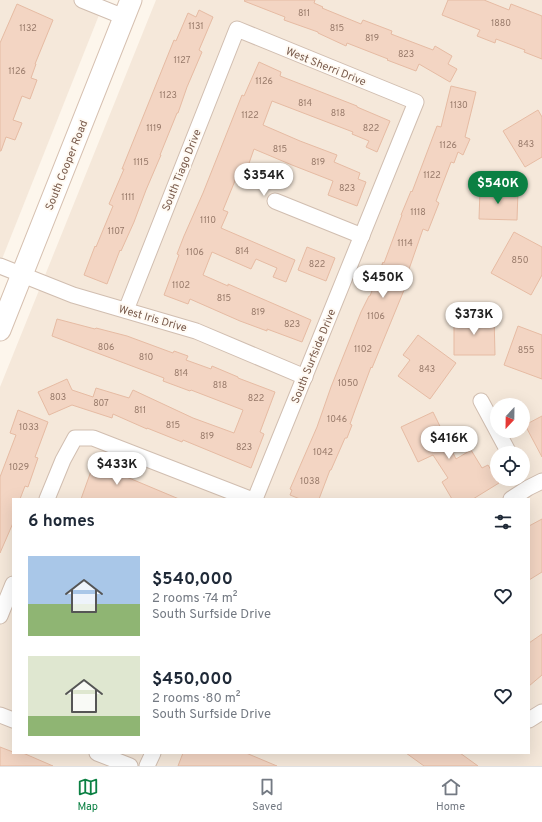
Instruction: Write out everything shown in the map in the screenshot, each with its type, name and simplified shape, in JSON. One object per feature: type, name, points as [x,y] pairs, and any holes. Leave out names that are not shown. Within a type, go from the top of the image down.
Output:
[{"type":"main road","name":"South Cooper Road","points":[[0,330],[128,9]]},
{"type":"street","points":[[82,0],[128,9]]},
{"type":"street","name":"West Sherri Drive","points":[[237,29],[416,102]]},
{"type":"street","name":"South Tiago Drive","points":[[126,310],[237,29]]},
{"type":"street","name":"South Surfside Drive","points":[[255,498],[416,102]]},
{"type":"street","points":[[275,201],[362,236]]},
{"type":"street","name":"West Iris Drive","points":[[0,266],[73,295],[196,331],[305,377]]},
{"type":"street","points":[[481,401],[505,446]]},
{"type":"street","points":[[47,498],[63,460],[75,438],[93,438],[247,498]]},
{"type":"street","points":[[530,483],[542,481]]},
{"type":"street","points":[[512,498],[523,486]]},
{"type":"street","points":[[0,616],[12,586]]},
{"type":"street","points":[[530,719],[542,712]]},
{"type":"street","points":[[0,715],[12,720]]},
{"type":"street","points":[[100,754],[130,766]]},
{"type":"street","points":[[147,766],[153,754]]},
{"type":"shaded area","points":[[0,0],[105,0],[0,264]]},
{"type":"shaded area","points":[[156,0],[542,0],[542,766],[0,766],[0,387]]},
{"type":"building","points":[[315,0],[314,3],[323,7],[322,8],[361,24],[363,20],[392,31],[391,34],[433,50],[435,46],[452,56],[448,64],[457,69],[450,82],[419,64],[416,71],[347,43],[346,46],[318,32],[284,20],[285,17],[244,1]]},
{"type":"building","points":[[448,0],[484,0],[509,10],[511,4],[542,16],[542,59],[524,52],[525,50],[496,39],[495,43],[477,36],[480,30],[442,15]]},
{"type":"building","points":[[17,4],[53,20],[35,64],[31,78],[37,80],[30,99],[22,96],[13,120],[22,123],[15,140],[6,137],[0,151],[0,43]]},
{"type":"building","points":[[199,10],[213,17],[199,50],[202,52],[134,222],[121,251],[120,250],[107,284],[84,275],[113,206],[109,204],[124,169],[122,169],[174,40],[176,41],[188,13],[196,17]]},
{"type":"building","points":[[259,62],[281,72],[280,76],[357,106],[390,121],[377,152],[366,147],[369,141],[352,134],[353,132],[272,101],[263,125],[337,155],[334,162],[360,173],[358,179],[366,182],[357,206],[328,195],[333,181],[254,149],[247,169],[241,166],[223,210],[228,212],[221,228],[295,260],[286,282],[273,277],[277,268],[256,259],[251,269],[212,252],[203,275],[228,286],[228,284],[311,320],[302,342],[240,321],[190,299],[188,304],[164,295],[179,255],[177,254],[184,236],[203,193],[242,95],[244,96]]},
{"type":"building","points":[[451,86],[476,92],[465,137],[470,139],[463,155],[458,152],[454,163],[451,162],[436,201],[439,203],[428,231],[423,229],[408,272],[411,273],[372,368],[371,367],[350,424],[352,425],[347,438],[345,438],[330,470],[319,498],[298,498],[290,495],[292,490],[290,489],[317,427],[331,387],[361,312],[370,296],[383,262],[384,263],[401,215],[411,191],[412,192],[437,126],[441,127]]},
{"type":"building","points":[[538,110],[542,117],[542,157],[525,167],[503,131]]},
{"type":"building","points":[[480,190],[518,191],[517,220],[479,219]]},
{"type":"building","points":[[514,232],[542,247],[542,275],[531,295],[491,273]]},
{"type":"building","points":[[307,247],[335,258],[326,281],[298,270]]},
{"type":"building","points":[[454,316],[494,316],[495,355],[454,355]]},
{"type":"building","points":[[57,319],[127,336],[173,353],[174,351],[188,356],[186,360],[211,369],[212,366],[275,392],[260,432],[264,434],[251,468],[183,440],[182,442],[147,429],[113,414],[112,418],[72,405],[49,415],[38,392],[67,379],[72,390],[93,397],[96,388],[129,398],[133,390],[193,418],[234,433],[243,410],[163,381],[164,378],[52,336]]},
{"type":"building","points":[[518,326],[542,335],[542,379],[504,365]]},
{"type":"building","points":[[418,335],[456,363],[430,399],[398,376],[410,360],[403,355]]},
{"type":"building","points":[[18,410],[48,422],[35,457],[38,458],[28,487],[25,486],[20,498],[12,498],[12,525],[0,553],[0,477],[16,435],[10,433]]},
{"type":"building","points":[[433,412],[456,459],[471,450],[482,468],[488,465],[490,468],[490,486],[494,486],[475,498],[451,498],[442,482],[448,478],[433,455],[418,462],[401,427]]},
{"type":"building","points":[[542,416],[542,457],[530,434],[530,422]]},
{"type":"building","points":[[95,460],[119,469],[117,473],[177,498],[81,498]]},
{"type":"building","points":[[542,519],[542,572],[530,579],[530,525]]},
{"type":"building","points":[[542,634],[542,675],[530,685],[530,642]]},
{"type":"building","points":[[0,747],[12,752],[12,754],[25,754],[53,766],[0,766]]},
{"type":"building","points":[[183,754],[248,754],[277,766],[178,766]]},
{"type":"building","points":[[407,754],[461,754],[478,766],[424,766]]}]
